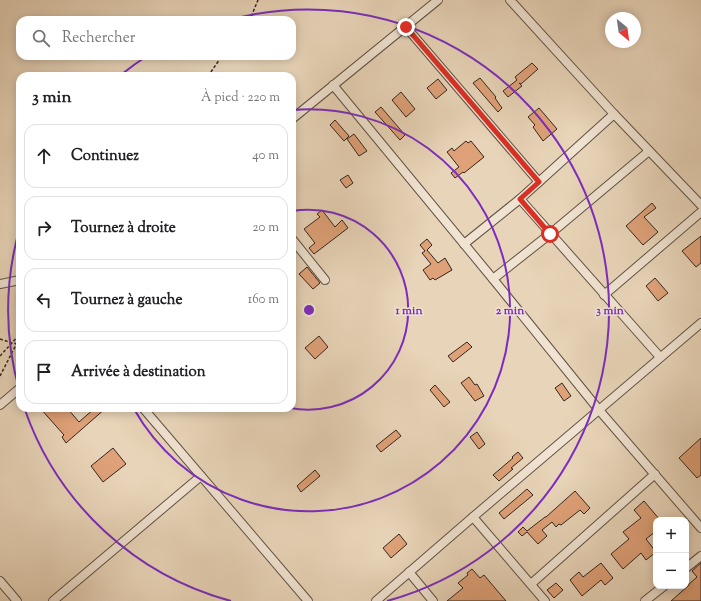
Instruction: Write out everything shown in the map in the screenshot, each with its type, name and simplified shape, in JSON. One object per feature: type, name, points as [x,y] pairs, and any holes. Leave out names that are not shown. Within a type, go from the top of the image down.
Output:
[{"type":"street","points":[[296,116],[438,0]]},
{"type":"street","points":[[510,0],[614,114],[701,205]]},
{"type":"street","points":[[406,27],[539,182]]},
{"type":"street","points":[[333,85],[493,279],[598,410],[701,528]]},
{"type":"street","points":[[464,244],[520,199],[614,114]]},
{"type":"street","points":[[493,279],[550,234],[649,151]]},
{"type":"street","points":[[520,199],[660,358]]},
{"type":"street","points":[[604,295],[701,212]]},
{"type":"street","points":[[296,244],[325,280]]},
{"type":"street","points":[[0,284],[16,281]]},
{"type":"street","points":[[376,601],[701,323]]},
{"type":"street","points":[[0,405],[16,391]]},
{"type":"street","points":[[146,412],[308,601]]},
{"type":"street","points":[[531,584],[655,474]]},
{"type":"street","points":[[53,601],[201,476]]},
{"type":"street","points":[[473,517],[545,601]]},
{"type":"street","points":[[689,566],[701,556]]},
{"type":"street","points":[[409,572],[433,601]]},
{"type":"street","points":[[0,581],[17,601]]},
{"type":"street","points":[[645,601],[660,589]]},
{"type":"path","points":[[251,16],[258,0]]},
{"type":"path","points":[[211,72],[219,60]]},
{"type":"path","points":[[0,339],[16,344]]},
{"type":"path","points":[[0,356],[16,339]]},
{"type":"path","points":[[0,376],[16,346]]},
{"type":"building","points":[[532,63],[538,69],[521,84],[519,83],[522,86],[508,97],[503,91],[517,80],[515,77]]},
{"type":"building","points":[[480,78],[496,97],[495,98],[502,108],[498,112],[473,83]]},
{"type":"building","points":[[438,79],[447,90],[436,99],[427,88]]},
{"type":"building","points":[[401,92],[415,109],[406,117],[392,100]]},
{"type":"building","points":[[381,107],[405,135],[400,140],[375,112]]},
{"type":"building","points":[[539,108],[557,129],[543,141],[533,127],[535,125],[528,117]]},
{"type":"building","points":[[335,120],[349,136],[344,141],[330,125]]},
{"type":"building","points":[[354,134],[367,151],[359,156],[347,139]]},
{"type":"building","points":[[466,141],[468,143],[471,141],[484,157],[464,173],[463,172],[455,178],[451,173],[459,167],[447,152],[452,148],[454,151]]},
{"type":"building","points":[[348,175],[353,183],[346,188],[340,180]]},
{"type":"building","points":[[652,203],[656,208],[644,217],[658,232],[643,245],[626,226]]},
{"type":"building","points":[[322,210],[335,227],[342,220],[348,228],[314,254],[309,248],[315,243],[304,229],[320,217],[317,214]]},
{"type":"building","points":[[701,236],[701,263],[696,267],[682,251]]},
{"type":"building","points":[[427,239],[432,245],[427,250],[438,263],[445,258],[452,270],[435,280],[433,278],[430,280],[423,270],[431,264],[422,253],[425,251],[420,245]]},
{"type":"building","points":[[307,267],[320,283],[313,289],[299,274]]},
{"type":"building","points":[[655,278],[668,293],[658,301],[646,286]]},
{"type":"building","points":[[319,336],[328,347],[315,359],[305,348]]},
{"type":"building","points":[[467,342],[472,347],[453,362],[448,356]]},
{"type":"building","points":[[469,377],[475,385],[477,384],[484,396],[475,401],[461,383]]},
{"type":"building","points":[[562,383],[571,396],[564,401],[555,388]]},
{"type":"building","points":[[435,385],[450,402],[444,407],[430,390]]},
{"type":"building","points":[[44,412],[70,412],[79,422],[90,412],[101,412],[66,443],[62,437],[64,435]]},
{"type":"building","points":[[396,430],[401,436],[381,452],[376,446]]},
{"type":"building","points":[[477,432],[485,444],[479,449],[470,437]]},
{"type":"building","points":[[701,438],[701,475],[697,478],[679,458]]},
{"type":"building","points":[[113,448],[126,464],[103,482],[91,466]]},
{"type":"building","points":[[518,452],[523,458],[499,481],[493,475]]},
{"type":"building","points":[[315,470],[320,476],[301,492],[297,486]]},
{"type":"building","points":[[527,489],[533,495],[504,519],[499,513]]},
{"type":"building","points":[[575,491],[590,508],[584,514],[580,510],[561,525],[559,524],[556,527],[552,522],[542,530],[547,536],[538,544],[527,532],[522,536],[518,532],[523,527],[527,531],[546,517]]},
{"type":"building","points":[[644,501],[657,517],[653,517],[653,533],[646,539],[653,548],[653,554],[646,560],[641,553],[623,569],[611,554],[629,539],[623,532],[641,518],[634,510]]},
{"type":"building","points":[[399,534],[407,544],[391,558],[383,548]]},
{"type":"building","points":[[601,563],[613,578],[605,585],[601,580],[582,596],[570,580],[579,572],[583,577]]},
{"type":"building","points":[[701,563],[701,601],[671,601],[684,589],[689,589],[689,584],[697,577],[692,571]]},
{"type":"building","points":[[472,569],[480,578],[484,575],[506,601],[447,601],[463,588],[458,583],[468,575],[467,573]]},
{"type":"building","points":[[556,583],[563,590],[554,598],[547,590]]},
{"type":"route","points":[[406,27],[539,182],[520,199],[550,234]]}]
